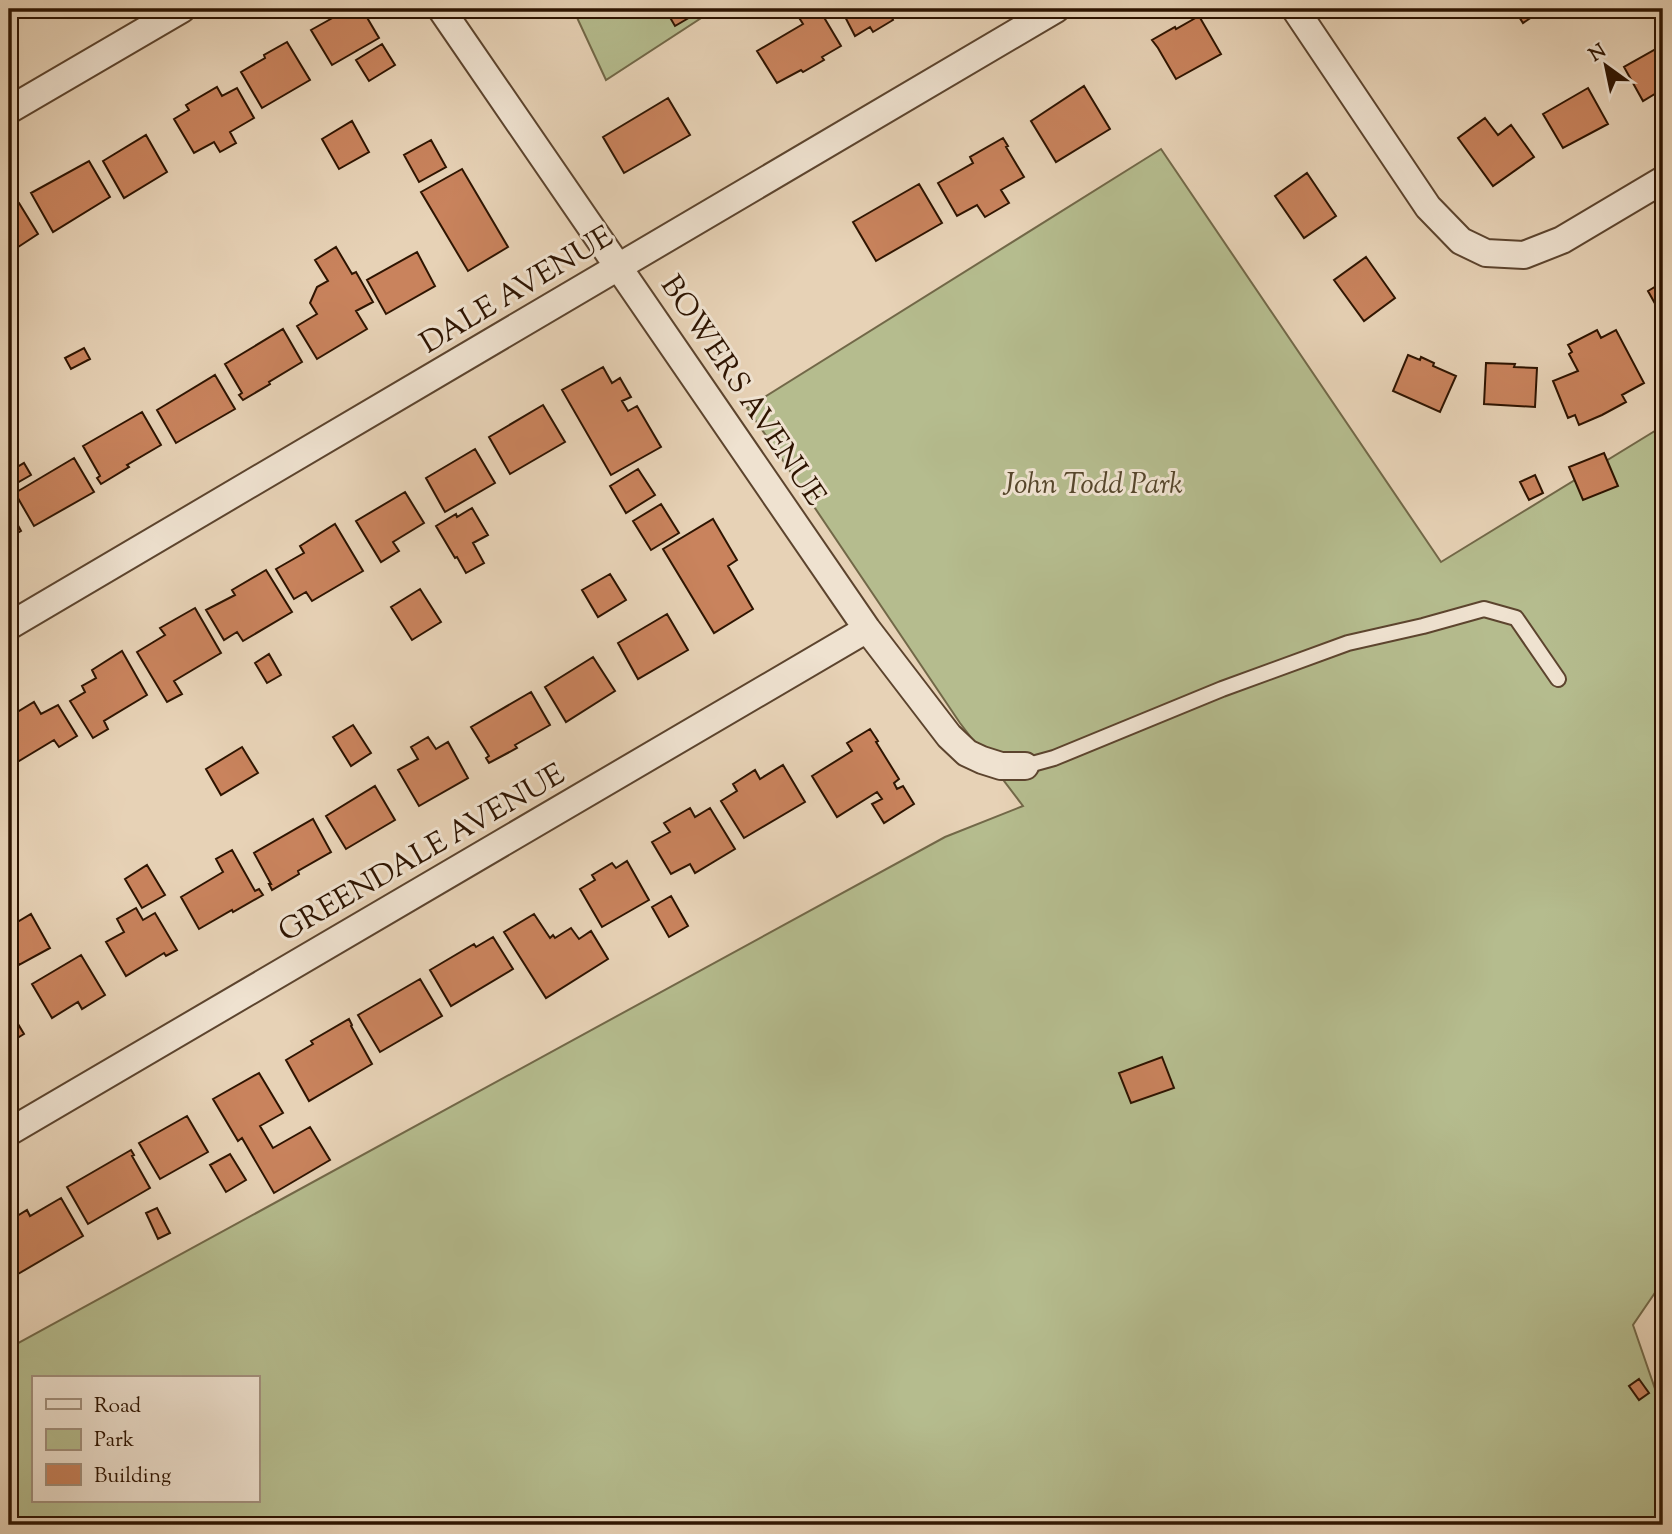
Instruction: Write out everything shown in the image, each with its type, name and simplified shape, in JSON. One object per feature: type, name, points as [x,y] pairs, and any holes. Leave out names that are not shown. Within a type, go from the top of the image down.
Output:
[{"type":"street","points":[[9,110],[182,9]]},
{"type":"street","name":"BOWERS AVENUE","points":[[440,9],[867,629],[949,736],[967,753],[982,760],[1002,766],[1024,766]]},
{"type":"street","name":"DALE AVENUE","points":[[9,626],[1056,9]]},
{"type":"street","points":[[1295,9],[1428,207],[1461,241],[1473,247],[1486,253],[1524,255],[1562,240],[1663,180]]},
{"type":"street","name":"GREENDALE AVENUE","points":[[9,1132],[867,629]]},
{"type":"lane","points":[[1024,766],[1054,758],[1222,689],[1348,643],[1484,609],[1516,618],[1558,678]]},
{"type":"green space","points":[[573,9],[715,9],[606,80]]},
{"type":"green space","name":"John Todd Park","points":[[1161,149],[1441,562],[1663,426],[1663,1281],[1633,1325],[1663,1412],[1663,1525],[9,1525],[9,1348],[945,837],[1023,806],[960,723],[747,408]]},
{"type":"building","points":[[342,9],[362,9],[379,38],[332,65],[311,30],[336,16],[334,13]]},
{"type":"building","points":[[665,9],[704,9],[675,26]]},
{"type":"building","points":[[809,9],[819,9],[841,46],[822,57],[824,60],[777,83],[757,51],[803,24],[798,16]]},
{"type":"building","points":[[841,9],[887,9],[893,20],[873,32],[870,27],[855,36]]},
{"type":"building","points":[[1514,9],[1540,9],[1541,11],[1523,23]]},
{"type":"building","points":[[1199,16],[1221,54],[1176,79],[1152,40]]},
{"type":"building","points":[[287,42],[310,80],[262,108],[241,72]]},
{"type":"building","points":[[382,44],[395,65],[369,81],[356,60]]},
{"type":"building","points":[[1663,45],[1663,89],[1643,101],[1624,67]]},
{"type":"building","points":[[1084,86],[1110,129],[1056,162],[1031,121]]},
{"type":"building","points":[[217,87],[222,96],[237,88],[254,118],[230,132],[236,143],[220,152],[214,142],[194,153],[174,119],[189,110],[186,105]]},
{"type":"building","points":[[1588,88],[1608,124],[1563,148],[1543,114]]},
{"type":"building","points":[[668,98],[690,135],[624,173],[603,137]]},
{"type":"building","points":[[1485,118],[1498,135],[1511,125],[1534,157],[1493,186],[1458,138]]},
{"type":"building","points":[[352,121],[369,152],[339,169],[322,139]]},
{"type":"building","points":[[146,135],[167,172],[124,198],[103,161]]},
{"type":"building","points":[[1003,138],[1024,177],[1001,190],[1009,203],[985,217],[977,205],[957,216],[938,183],[973,163],[970,157]]},
{"type":"building","points":[[431,140],[446,167],[419,182],[404,155]]},
{"type":"building","points":[[89,161],[110,197],[53,232],[31,193]]},
{"type":"building","points":[[462,169],[508,247],[468,271],[421,192]]},
{"type":"building","points":[[1307,173],[1336,216],[1304,238],[1275,196]]},
{"type":"building","points":[[919,184],[942,223],[876,261],[853,222]]},
{"type":"building","points":[[19,203],[38,234],[9,253],[9,209]]},
{"type":"building","points":[[336,247],[352,274],[356,272],[373,302],[356,311],[367,329],[317,359],[297,326],[317,314],[310,303],[317,287],[328,281],[315,260]]},
{"type":"building","points":[[417,252],[435,286],[386,314],[367,280]]},
{"type":"building","points":[[1366,257],[1395,298],[1364,321],[1334,280]]},
{"type":"building","points":[[1663,282],[1663,318],[1648,291]]},
{"type":"building","points":[[283,329],[302,362],[243,400],[239,395],[242,393],[225,364]]},
{"type":"building","points":[[1597,330],[1601,338],[1616,330],[1644,383],[1622,395],[1626,402],[1579,425],[1575,415],[1568,418],[1553,381],[1578,371],[1569,354],[1572,352],[1568,345]]},
{"type":"building","points":[[84,348],[90,359],[71,369],[65,358]]},
{"type":"building","points":[[1408,355],[1420,360],[1421,357],[1434,363],[1433,366],[1456,376],[1440,412],[1393,391]]},
{"type":"building","points":[[1486,363],[1537,368],[1535,407],[1484,404]]},
{"type":"building","points":[[603,367],[612,383],[620,378],[631,397],[622,401],[628,411],[637,406],[661,447],[611,475],[562,390]]},
{"type":"building","points":[[215,375],[235,409],[176,443],[157,410]]},
{"type":"building","points":[[543,405],[565,442],[510,474],[489,437]]},
{"type":"building","points":[[142,412],[161,445],[101,484],[97,478],[100,476],[83,446]]},
{"type":"building","points":[[475,449],[495,483],[445,512],[426,478]]},
{"type":"building","points":[[1604,453],[1618,486],[1583,500],[1569,467]]},
{"type":"building","points":[[74,458],[94,492],[34,526],[15,493]]},
{"type":"building","points":[[24,463],[31,475],[15,484],[9,472]]},
{"type":"building","points":[[638,469],[655,495],[626,513],[610,486]]},
{"type":"building","points":[[1535,475],[1543,493],[1529,500],[1520,482]]},
{"type":"building","points":[[405,492],[424,523],[393,542],[399,551],[381,562],[356,521]]},
{"type":"building","points":[[661,504],[679,533],[651,550],[633,521]]},
{"type":"building","points":[[472,508],[488,535],[473,543],[484,563],[466,573],[436,526]]},
{"type":"building","points":[[9,509],[21,531],[9,538]]},
{"type":"building","points":[[713,519],[737,560],[728,566],[753,609],[714,633],[663,549]]},
{"type":"building","points":[[335,524],[363,571],[312,601],[306,592],[294,599],[276,569],[304,553],[300,546]]},
{"type":"building","points":[[266,570],[292,612],[243,641],[237,632],[224,640],[206,610],[235,595],[232,590]]},
{"type":"building","points":[[610,574],[626,600],[598,617],[582,590]]},
{"type":"building","points":[[420,589],[441,622],[412,640],[391,607]]},
{"type":"building","points":[[195,608],[221,653],[174,681],[182,694],[167,702],[137,652],[165,635],[160,628]]},
{"type":"building","points":[[667,614],[688,650],[638,679],[618,643]]},
{"type":"building","points":[[122,651],[147,695],[104,721],[108,729],[93,738],[70,701],[85,692],[82,686],[96,678],[92,670]]},
{"type":"building","points":[[269,654],[281,675],[267,683],[255,663]]},
{"type":"building","points":[[593,657],[615,691],[566,722],[545,687]]},
{"type":"building","points":[[531,692],[550,725],[489,763],[486,758],[489,756],[471,727]]},
{"type":"building","points":[[34,702],[41,714],[58,705],[77,736],[59,747],[54,740],[14,764],[9,756],[9,717]]},
{"type":"building","points":[[353,725],[371,753],[351,766],[333,737]]},
{"type":"building","points":[[870,729],[899,779],[894,783],[897,789],[903,786],[914,804],[884,823],[872,804],[882,799],[877,792],[837,817],[812,776],[852,751],[847,743]]},
{"type":"building","points":[[428,737],[436,749],[448,742],[468,778],[419,806],[398,770],[418,759],[411,747]]},
{"type":"building","points":[[242,747],[258,773],[221,795],[206,769]]},
{"type":"building","points":[[783,765],[805,802],[744,838],[721,801],[737,791],[733,784],[755,770],[760,779]]},
{"type":"building","points":[[375,786],[395,820],[346,849],[326,816]]},
{"type":"building","points":[[690,808],[695,817],[710,808],[735,849],[695,873],[690,864],[671,874],[652,842],[670,832],[664,823]]},
{"type":"building","points":[[313,819],[331,852],[272,890],[254,853]]},
{"type":"building","points":[[232,850],[255,891],[259,889],[263,895],[199,929],[181,897],[223,872],[216,859]]},
{"type":"building","points":[[627,861],[649,900],[602,927],[580,889],[595,880],[592,875],[612,863],[616,868]]},
{"type":"building","points":[[147,865],[165,895],[142,908],[125,879]]},
{"type":"building","points":[[671,896],[688,926],[669,937],[652,907]]},
{"type":"building","points":[[136,908],[143,920],[155,913],[177,950],[166,956],[164,953],[126,976],[106,942],[124,932],[117,919]]},
{"type":"building","points":[[31,914],[50,948],[19,965],[9,947],[9,927]]},
{"type":"building","points":[[534,914],[550,938],[553,935],[555,938],[571,928],[579,939],[591,931],[608,959],[546,998],[504,932]]},
{"type":"building","points":[[493,937],[513,969],[451,1006],[430,970],[474,944],[476,947]]},
{"type":"building","points":[[81,955],[105,995],[82,1009],[78,1002],[52,1018],[32,984]]},
{"type":"building","points":[[420,979],[442,1016],[380,1052],[358,1015]]},
{"type":"building","points":[[9,1009],[24,1034],[9,1043]]},
{"type":"building","points":[[349,1019],[372,1064],[309,1101],[286,1060],[313,1044],[311,1041]]},
{"type":"building","points":[[1162,1057],[1174,1088],[1131,1103],[1119,1073]]},
{"type":"building","points":[[259,1073],[283,1113],[260,1126],[273,1148],[310,1127],[330,1160],[274,1193],[242,1138],[238,1141],[213,1099]]},
{"type":"building","points":[[187,1116],[208,1152],[160,1179],[139,1143]]},
{"type":"building","points":[[131,1150],[150,1188],[88,1224],[67,1187]]},
{"type":"building","points":[[230,1154],[246,1180],[226,1192],[210,1165]]},
{"type":"building","points":[[61,1198],[83,1236],[18,1274],[9,1259],[9,1221],[27,1210],[30,1216]]},
{"type":"building","points":[[157,1208],[170,1233],[158,1239],[146,1213]]},
{"type":"building","points":[[1639,1379],[1649,1393],[1639,1400],[1629,1386]]}]
